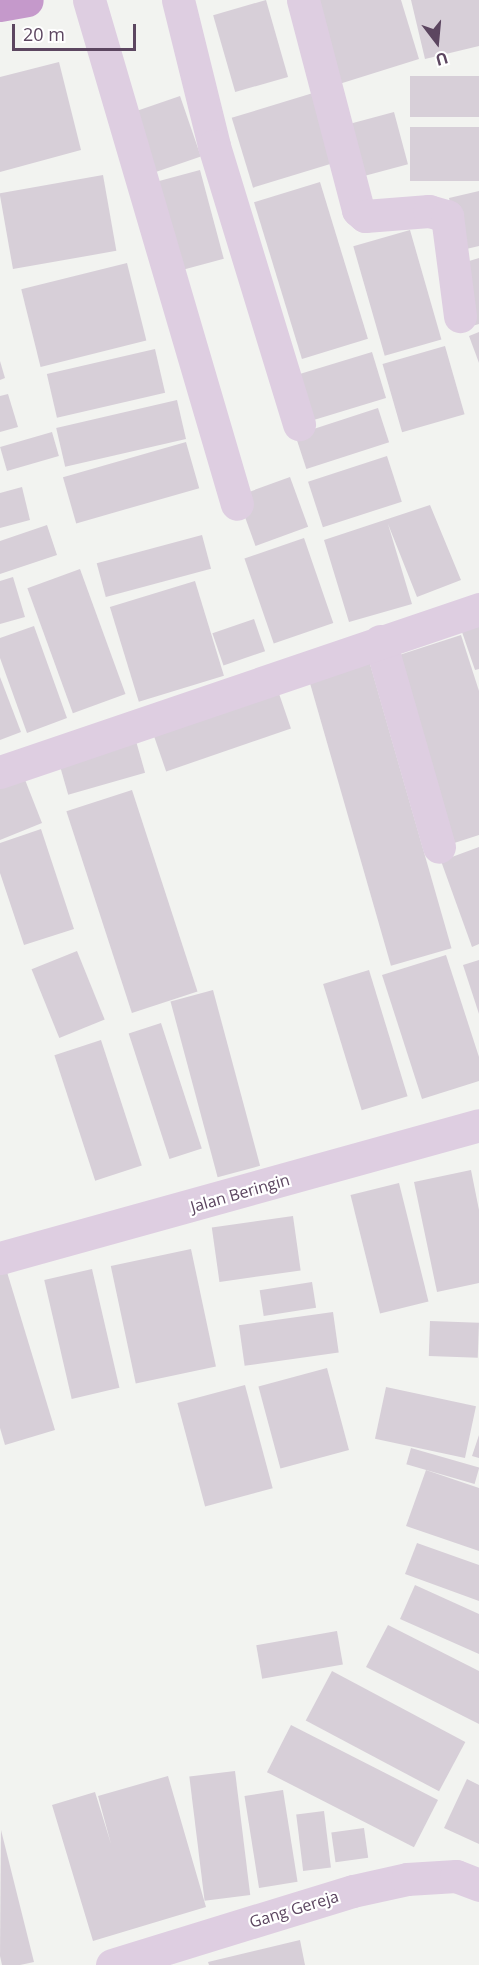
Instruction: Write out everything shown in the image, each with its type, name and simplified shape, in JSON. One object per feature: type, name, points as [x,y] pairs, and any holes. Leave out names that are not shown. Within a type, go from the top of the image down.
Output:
[{"type":"highway","points":[[0,5],[27,0]]},
{"type":"street","points":[[88,0],[237,504]]},
{"type":"street","points":[[178,0],[214,146],[299,424]]},
{"type":"street","points":[[303,0],[358,210],[366,216],[429,211],[447,216],[460,316]]},
{"type":"street","points":[[0,772],[479,609]]},
{"type":"street","points":[[380,641],[439,847]]},
{"type":"street","name":"Jalan Beringin","points":[[0,1258],[479,1125]]},
{"type":"street","name":"Gang Gereja","points":[[112,1965],[386,1884],[434,1876],[456,1876],[479,1885]]},
{"type":"building","points":[[266,0],[288,77],[235,92],[213,15]]},
{"type":"building","points":[[310,0],[401,0],[419,59],[336,85]]},
{"type":"building","points":[[411,0],[479,0],[479,46],[425,59]]},
{"type":"building","points":[[59,62],[81,150],[0,172],[0,77]]},
{"type":"building","points":[[410,76],[479,76],[479,117],[410,117]]},
{"type":"building","points":[[313,93],[334,163],[253,188],[232,118]]},
{"type":"building","points":[[180,96],[201,157],[151,174],[130,113]]},
{"type":"building","points":[[394,112],[408,164],[355,178],[341,126]]},
{"type":"building","points":[[410,127],[479,127],[479,181],[410,181]]},
{"type":"building","points":[[200,170],[224,259],[176,272],[153,183]]},
{"type":"building","points":[[103,175],[116,251],[13,269],[0,193]]},
{"type":"building","points":[[320,182],[368,339],[302,359],[254,202]]},
{"type":"building","points":[[479,191],[479,246],[462,250],[449,198]]},
{"type":"building","points":[[410,230],[441,340],[385,356],[353,246]]},
{"type":"building","points":[[479,258],[479,324],[472,326],[456,265]]},
{"type":"building","points":[[127,263],[146,341],[41,367],[21,289]]},
{"type":"building","points":[[479,332],[479,363],[469,336]]},
{"type":"building","points":[[445,346],[465,414],[402,432],[383,364]]},
{"type":"building","points":[[155,349],[165,393],[57,418],[47,374]]},
{"type":"building","points":[[372,352],[386,398],[310,421],[296,375]]},
{"type":"building","points":[[0,361],[5,378],[0,380]]},
{"type":"building","points":[[8,394],[18,427],[0,432],[0,396]]},
{"type":"building","points":[[177,400],[186,439],[65,467],[56,428]]},
{"type":"building","points":[[378,408],[389,442],[306,469],[295,435]]},
{"type":"building","points":[[52,432],[59,456],[7,471],[0,447]]},
{"type":"building","points":[[186,442],[199,488],[76,523],[63,477]]},
{"type":"building","points":[[387,456],[402,502],[323,527],[308,482]]},
{"type":"building","points":[[290,477],[308,527],[256,546],[237,496]]},
{"type":"building","points":[[22,487],[30,520],[0,528],[0,493]]},
{"type":"building","points":[[430,505],[461,580],[417,597],[388,524],[412,604],[349,622],[324,540]]},
{"type":"building","points":[[47,525],[57,555],[0,574],[0,541]]},
{"type":"building","points":[[202,535],[211,569],[106,597],[97,563]]},
{"type":"building","points":[[304,538],[333,623],[274,644],[244,559]]},
{"type":"building","points":[[80,569],[125,694],[73,713],[27,588]]},
{"type":"building","points":[[13,577],[25,617],[0,624],[0,581]]},
{"type":"building","points":[[195,581],[224,676],[139,702],[110,607]]},
{"type":"building","points":[[254,619],[265,651],[223,665],[212,633]]},
{"type":"building","points":[[479,623],[479,669],[475,670],[461,629]]},
{"type":"building","points":[[34,626],[67,718],[27,733],[0,658],[0,638]]},
{"type":"building","points":[[461,635],[479,691],[479,835],[448,845],[390,658]]},
{"type":"building","points":[[368,657],[452,948],[391,966],[307,674]]},
{"type":"building","points":[[0,677],[21,732],[0,740]]},
{"type":"building","points":[[276,685],[291,728],[166,771],[151,728]]},
{"type":"building","points":[[136,741],[145,773],[68,795],[59,763]]},
{"type":"building","points":[[20,767],[42,823],[0,840],[0,775]]},
{"type":"building","points":[[132,790],[198,992],[132,1013],[66,811]]},
{"type":"building","points":[[41,829],[74,929],[24,945],[0,873],[0,843]]},
{"type":"building","points":[[479,847],[479,944],[472,947],[441,861]]},
{"type":"building","points":[[77,951],[105,1020],[59,1038],[32,969]]},
{"type":"building","points":[[446,955],[479,1057],[479,1081],[422,1099],[382,975]]},
{"type":"building","points":[[479,960],[479,1014],[463,965]]},
{"type":"building","points":[[369,970],[408,1096],[362,1110],[323,984]]},
{"type":"building","points":[[213,990],[260,1166],[218,1177],[170,1001]]},
{"type":"building","points":[[161,1023],[202,1149],[169,1159],[129,1034]]},
{"type":"building","points":[[101,1040],[142,1166],[95,1181],[54,1055]]},
{"type":"building","points":[[471,1170],[479,1210],[479,1283],[437,1292],[414,1182]]},
{"type":"building","points":[[399,1183],[429,1301],[380,1313],[350,1195]]},
{"type":"building","points":[[293,1216],[301,1270],[219,1282],[212,1227]]},
{"type":"building","points":[[191,1249],[216,1366],[136,1383],[111,1266]]},
{"type":"building","points":[[92,1269],[119,1388],[72,1399],[44,1280]]},
{"type":"building","points":[[7,1272],[55,1430],[5,1445],[0,1428],[0,1274]]},
{"type":"building","points":[[312,1282],[316,1308],[264,1316],[260,1290]]},
{"type":"building","points":[[333,1312],[339,1353],[245,1366],[239,1325]]},
{"type":"building","points":[[430,1321],[479,1323],[478,1358],[429,1356]]},
{"type":"building","points":[[327,1368],[349,1450],[280,1468],[258,1386]]},
{"type":"building","points":[[245,1385],[273,1488],[205,1506],[177,1403]]},
{"type":"building","points":[[386,1387],[476,1406],[465,1458],[375,1439]]},
{"type":"building","points":[[479,1435],[479,1458],[472,1456]]},
{"type":"building","points":[[411,1448],[479,1467],[475,1484],[406,1464]]},
{"type":"building","points":[[426,1470],[479,1488],[479,1551],[406,1526]]},
{"type":"building","points":[[417,1543],[479,1565],[479,1601],[405,1574]]},
{"type":"building","points":[[415,1585],[479,1614],[479,1654],[400,1619]]},
{"type":"building","points":[[388,1625],[479,1671],[479,1724],[366,1667]]},
{"type":"building","points":[[337,1631],[343,1664],[262,1679],[256,1645]]},
{"type":"building","points":[[332,1671],[465,1742],[439,1791],[306,1720]]},
{"type":"building","points":[[291,1725],[438,1800],[414,1847],[267,1772]]},
{"type":"building","points":[[235,1771],[250,1895],[205,1901],[189,1777]]},
{"type":"building","points":[[168,1776],[206,1907],[93,1941],[52,1805],[95,1792],[111,1844],[98,1796]]},
{"type":"building","points":[[467,1779],[479,1785],[479,1844],[444,1828]]},
{"type":"building","points":[[283,1790],[298,1882],[259,1888],[244,1796]]},
{"type":"building","points":[[324,1811],[331,1868],[303,1871],[296,1814]]},
{"type":"building","points":[[364,1828],[368,1858],[335,1862],[331,1833]]},
{"type":"building","points":[[1,1830],[34,1962],[20,1965],[2,1965],[0,1956]]},
{"type":"building","points":[[300,1940],[305,1965],[209,1965],[208,1962]]}]
